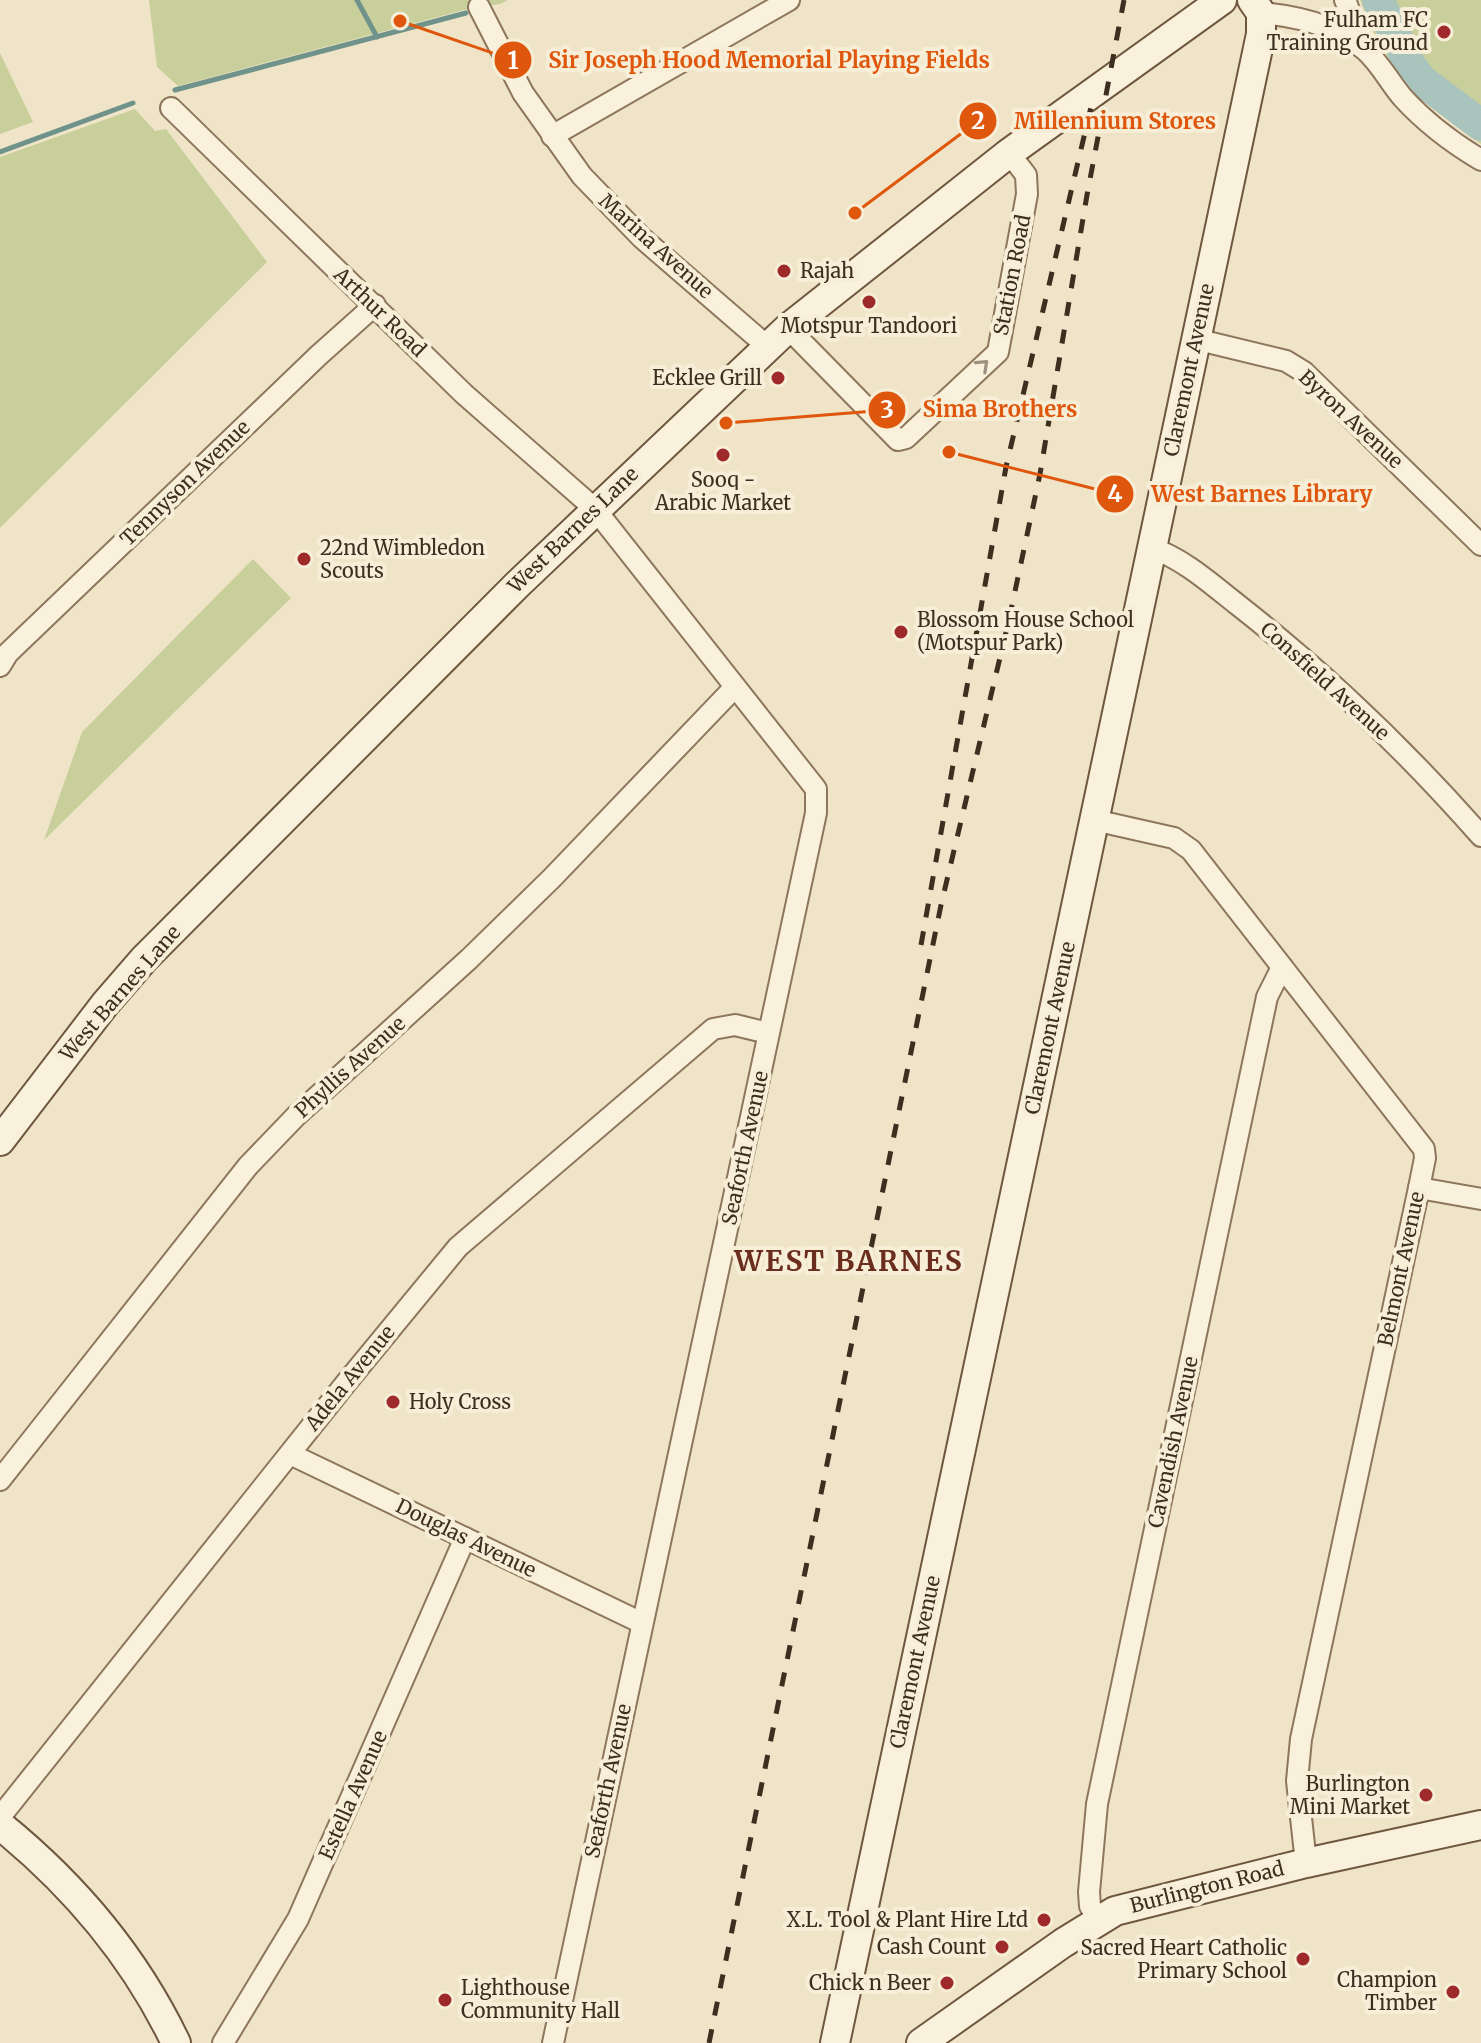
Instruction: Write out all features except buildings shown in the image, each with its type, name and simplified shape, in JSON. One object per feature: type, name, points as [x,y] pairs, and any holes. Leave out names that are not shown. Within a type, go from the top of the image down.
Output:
[{"type":"street","points":[[552,136],[789,0]]},
{"type":"street","name":"West Barnes Lane","points":[[0,1141],[105,1004],[144,959],[595,509],[778,338],[1009,153],[1222,0]]},
{"type":"street","points":[[1345,0],[1351,23],[1345,37]]},
{"type":"street","points":[[1256,6],[1345,37],[1365,50],[1403,98],[1455,143],[1481,160]]},
{"type":"street","name":"Claremont Avenue","points":[[835,2043],[1261,34],[1256,6]]},
{"type":"street","name":"Marina Avenue","points":[[479,7],[523,93],[582,176],[642,238],[748,327],[778,338]]},
{"type":"street","name":"Arthur Road","points":[[171,108],[464,394],[595,509]]},
{"type":"street","name":"Station Road","points":[[778,338],[898,440],[906,438],[998,352],[1027,194],[1026,175],[1009,153]]},
{"type":"street","name":"Tennyson Avenue","points":[[0,666],[8,653],[307,366],[375,305]]},
{"type":"street","name":"Byron Avenue","points":[[1195,339],[1286,361],[1304,372],[1481,545]]},
{"type":"street","name":"Seaforth Avenue","points":[[553,2043],[817,800],[816,789],[810,780],[595,509]]},
{"type":"street","name":"Consfield Avenue","points":[[1152,548],[1172,555],[1185,564],[1276,635],[1398,747],[1481,836]]},
{"type":"street","name":"Phyllis Avenue","points":[[0,1480],[248,1166],[297,1115],[469,959],[552,878],[735,687]]},
{"type":"street","name":"Belmont Avenue","points":[[1094,820],[1183,842],[1424,1149],[1419,1188],[1301,1739],[1297,1781],[1306,1863]]},
{"type":"street","name":"Cavendish Avenue","points":[[1098,1919],[1090,1906],[1089,1892],[1097,1804],[1267,997],[1282,967]]},
{"type":"street","name":"Adela Avenue","points":[[0,1817],[458,1247],[713,1029],[735,1025],[768,1033]]},
{"type":"street","points":[[1419,1188],[1481,1199]]},
{"type":"street","name":"Douglas Avenue","points":[[290,1454],[642,1623]]},
{"type":"street","name":"Estella Avenue","points":[[223,2043],[298,1919],[465,1538]]},
{"type":"street","points":[[0,1825],[40,1858],[102,1926],[144,1986],[176,2043]]},
{"type":"street","name":"Burlington Road","points":[[921,2043],[1098,1919],[1132,1905],[1481,1825]]},
{"type":"green space","points":[[149,0],[508,0],[178,86],[157,67]]},
{"type":"green space","points":[[1360,0],[1481,0],[1481,144],[1440,114],[1407,83],[1381,46]]},
{"type":"green space","points":[[0,53],[33,122],[0,134]]},
{"type":"green space","points":[[135,109],[155,131],[166,129],[267,262],[0,528],[0,157]]},
{"type":"green space","points":[[253,559],[291,598],[44,840],[82,732]]},
{"type":"waterway","points":[[357,0],[377,37]]},
{"type":"waterway","points":[[1378,0],[1410,65],[1421,80],[1481,125]]},
{"type":"waterway","points":[[175,90],[466,13]]},
{"type":"waterway","points":[[0,152],[133,103]]},
{"type":"railway","points":[[709,2043],[941,905],[1040,474],[1087,195],[1124,0]]},
{"type":"railway","points":[[921,945],[1006,467],[1091,107]]},
{"type":"place","name":"Sir Joseph Hood Memorial Playing Fields","points":[[400,21]]},
{"type":"place","name":"Fulham FC Training Ground","points":[[1444,32]]},
{"type":"place","name":"Millennium Stores","points":[[855,213]]},
{"type":"place","name":"Rajah","points":[[784,271]]},
{"type":"place","name":"Motspur Tandoori","points":[[869,302]]},
{"type":"place","name":"Ecklee Grill","points":[[778,378]]},
{"type":"place","name":"Sima Brothers","points":[[726,423]]},
{"type":"place","name":"West Barnes Library","points":[[949,452]]},
{"type":"place","name":"Sooq - Arabic Market","points":[[723,455]]},
{"type":"place","name":"22nd Wimbledon Scouts","points":[[304,559]]},
{"type":"place","name":"Blossom House School (Motspur Park)","points":[[901,632]]},
{"type":"place","name":"Holy Cross","points":[[393,1402]]},
{"type":"place","name":"Burlington Mini Market","points":[[1426,1795]]},
{"type":"place","name":"X.L. Tool & Plant Hire Ltd","points":[[1044,1920]]},
{"type":"place","name":"Cash Count","points":[[1002,1947]]},
{"type":"place","name":"Sacred Heart Catholic Primary School","points":[[1303,1959]]},
{"type":"place","name":"Chick n Beer","points":[[947,1983]]},
{"type":"place","name":"Champion Timber","points":[[1453,1992]]},
{"type":"place","name":"Lighthouse Community Hall","points":[[445,2000]]},
{"type":"district","name":"WEST BARNES","points":[[849,1261]]}]
